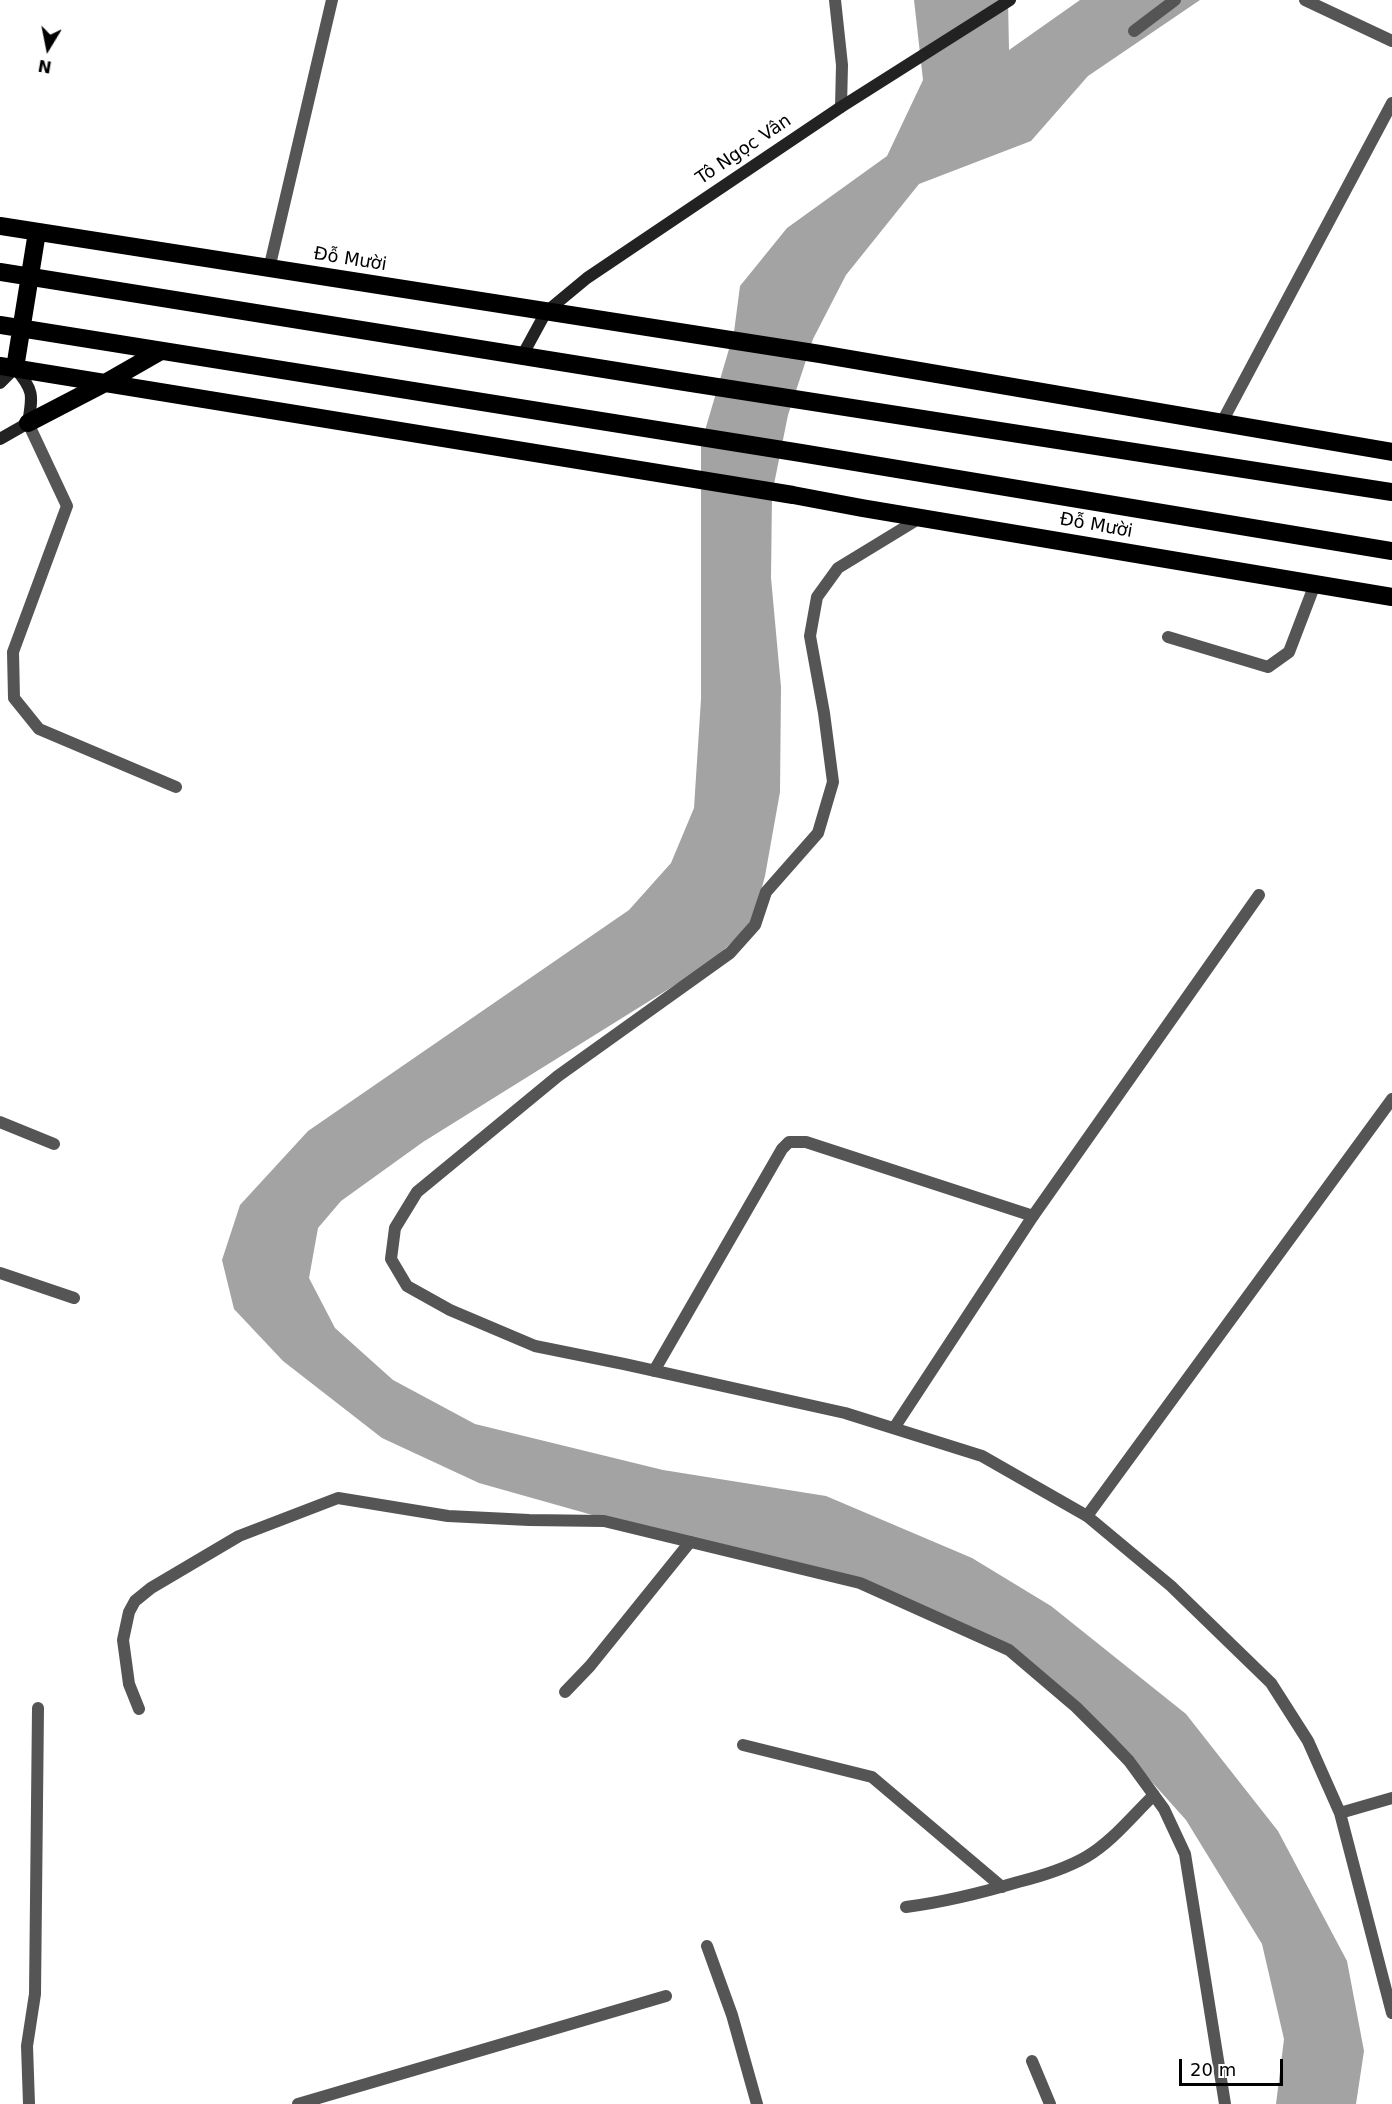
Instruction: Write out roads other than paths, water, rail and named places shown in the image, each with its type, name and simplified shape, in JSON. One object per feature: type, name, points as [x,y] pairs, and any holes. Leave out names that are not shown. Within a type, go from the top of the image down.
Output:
[{"type":"highway","name":"Đỗ Mười","points":[[0,226],[820,354],[1222,423]]},
{"type":"highway","points":[[37,232],[22,328],[7,367],[105,383]]},
{"type":"highway","points":[[0,272],[811,402],[1392,492]]},
{"type":"highway","points":[[0,325],[161,351]]},
{"type":"highway","name":"Đỗ Mười","points":[[161,351],[801,453],[1392,551]]},
{"type":"highway","points":[[28,423],[161,351]]},
{"type":"highway","name":"Đỗ Mười","points":[[105,383],[793,495],[1392,597]]},
{"type":"highway","points":[[1222,423],[1392,452]]},
{"type":"main road","name":"Tô Ngọc Vân","points":[[522,356],[546,312],[587,278],[894,72],[1010,0]]},
{"type":"main road","points":[[0,383],[7,367],[29,385],[32,401],[28,423],[0,439]]},
{"type":"street","points":[[269,269],[332,0]]},
{"type":"street","points":[[835,0],[842,65],[841,107]]},
{"type":"street","points":[[1134,31],[1175,0]]},
{"type":"street","points":[[1305,0],[1392,41]]},
{"type":"street","points":[[1222,423],[1392,103]]},
{"type":"street","points":[[28,423],[67,506],[13,652],[14,698],[39,729],[176,787]]},
{"type":"street","points":[[920,518],[838,568],[817,597],[810,636],[824,712],[833,782],[818,832],[766,892],[755,925],[730,953],[558,1076],[417,1192],[395,1228],[391,1259],[407,1286],[450,1310],[535,1346],[845,1413],[894,1428],[982,1456],[1087,1516],[1171,1586],[1271,1683],[1308,1741],[1340,1813],[1392,2013]]},
{"type":"street","points":[[1168,637],[1268,667],[1289,652],[1315,584]]},
{"type":"street","points":[[894,1428],[1033,1216],[1259,895]]},
{"type":"street","points":[[1087,1516],[1392,1099]]},
{"type":"street","points":[[0,1122],[54,1144]]},
{"type":"street","points":[[654,1371],[782,1149],[789,1142],[806,1142],[1033,1216]]},
{"type":"street","points":[[0,1274],[74,1298]]},
{"type":"street","points":[[139,1709],[129,1684],[123,1640],[129,1612],[135,1601],[152,1588],[239,1536],[338,1498],[448,1516],[604,1521],[860,1583],[1009,1650],[1076,1707],[1129,1761],[1164,1809],[1185,1854],[1225,2104]]},
{"type":"street","points":[[565,1692],[590,1666],[690,1542]]},
{"type":"street","points":[[29,2104],[27,2046],[35,1994],[38,1707]]},
{"type":"street","points":[[743,1745],[872,1777],[1002,1887]]},
{"type":"street","points":[[906,1907],[1002,1887],[1071,1865],[1089,1856],[1154,1795]]},
{"type":"street","points":[[1340,1813],[1392,1798]]},
{"type":"street","points":[[707,1946],[732,2015],[757,2104]]},
{"type":"street","points":[[298,2104],[666,1996]]},
{"type":"street","points":[[1032,2061],[1050,2104]]}]
